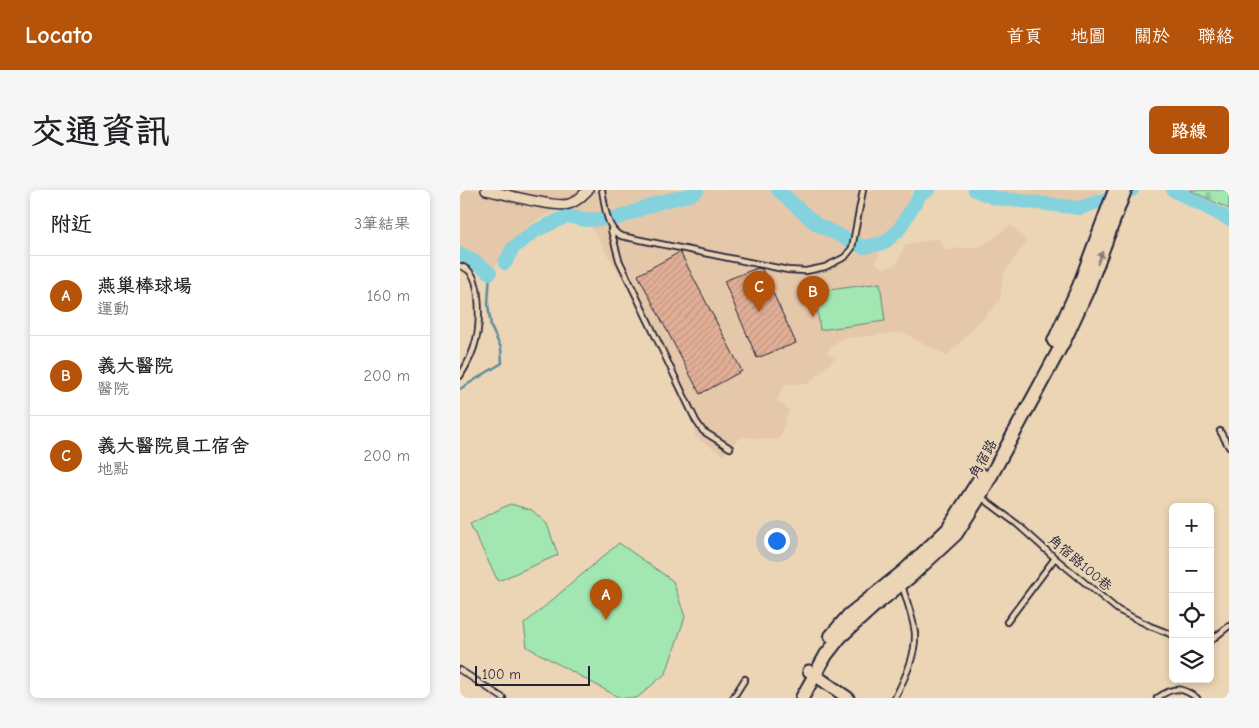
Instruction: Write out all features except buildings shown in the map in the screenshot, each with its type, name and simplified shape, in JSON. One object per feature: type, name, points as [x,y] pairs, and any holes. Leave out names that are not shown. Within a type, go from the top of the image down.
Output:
[{"type":"main road","name":"角宿路","points":[[900,580],[956,534],[980,496],[1065,339],[1088,289],[1113,215],[1115,190]]},
{"type":"main road","name":"角宿路","points":[[794,698],[840,637],[900,580],[948,529],[980,480],[1057,335],[1125,190]]},
{"type":"main road","name":"角宿路","points":[[802,698],[812,673]]},
{"type":"street","points":[[486,190],[553,204],[569,205],[577,201],[588,190]]},
{"type":"street","points":[[812,673],[848,698]]},
{"type":"lane","points":[[602,190],[619,260],[696,421],[703,431],[730,448]]},
{"type":"lane","points":[[611,228],[616,234],[621,236],[788,270],[806,271],[825,267],[845,257],[852,248],[863,190]]},
{"type":"lane","points":[[460,266],[470,272],[476,284],[478,315],[476,339],[460,376]]},
{"type":"lane","points":[[1220,431],[1229,446]]},
{"type":"lane","name":"角宿路100巷","points":[[980,496],[1017,524],[1118,610],[1169,633]]},
{"type":"lane","points":[[1006,622],[1055,558]]},
{"type":"lane","points":[[895,698],[904,680],[912,653],[915,634],[900,580]]},
{"type":"lane","points":[[1214,639],[1229,626]]},
{"type":"lane","points":[[460,670],[503,698]]},
{"type":"lane","points":[[733,698],[746,679]]},
{"type":"lane","points":[[1157,698],[1169,690],[1180,688],[1197,698]]},
{"type":"shaded area","points":[[460,190],[913,190],[898,221],[887,234],[875,264],[884,268],[896,265],[905,245],[938,238],[945,250],[983,246],[1011,225],[1026,242],[1003,274],[1000,301],[947,356],[902,332],[841,339],[830,348],[827,354],[836,357],[808,384],[785,384],[777,400],[789,410],[779,440],[740,437],[723,455],[695,437],[694,421],[624,282],[590,225],[558,209],[529,225],[493,269],[460,252]]},
{"type":"shaded area","points":[[990,190],[1101,190],[1100,193],[1073,205],[998,193]]},
{"type":"green space","points":[[1189,190],[1229,190],[1229,209]]},
{"type":"green space","points":[[880,283],[885,321],[820,330],[815,292]]},
{"type":"green space","points":[[510,504],[532,510],[547,524],[558,555],[498,581],[470,524]]},
{"type":"green space","points":[[619,543],[673,581],[685,617],[666,673],[637,698],[620,698],[527,647],[524,624]]},
{"type":"waterway","points":[[505,263],[513,248],[535,231],[567,216],[585,220],[618,218],[657,203],[689,195],[697,190]]},
{"type":"waterway","points":[[778,190],[816,224],[863,247],[884,243],[898,231],[921,193],[928,190]]},
{"type":"waterway","points":[[975,190],[995,198],[1080,208],[1132,190]]},
{"type":"waterway","points":[[1173,190],[1229,219]]},
{"type":"waterway","points":[[460,254],[490,273]]},
{"type":"waterway","points":[[460,389],[502,363],[501,348],[491,327],[488,304],[490,273]]},
{"type":"place","name":"義大醫院員工宿舍","points":[[759,312]]},
{"type":"place","name":"義大醫院","points":[[813,317]]},
{"type":"place","name":"燕巢棒球場","points":[[606,620]]}]
